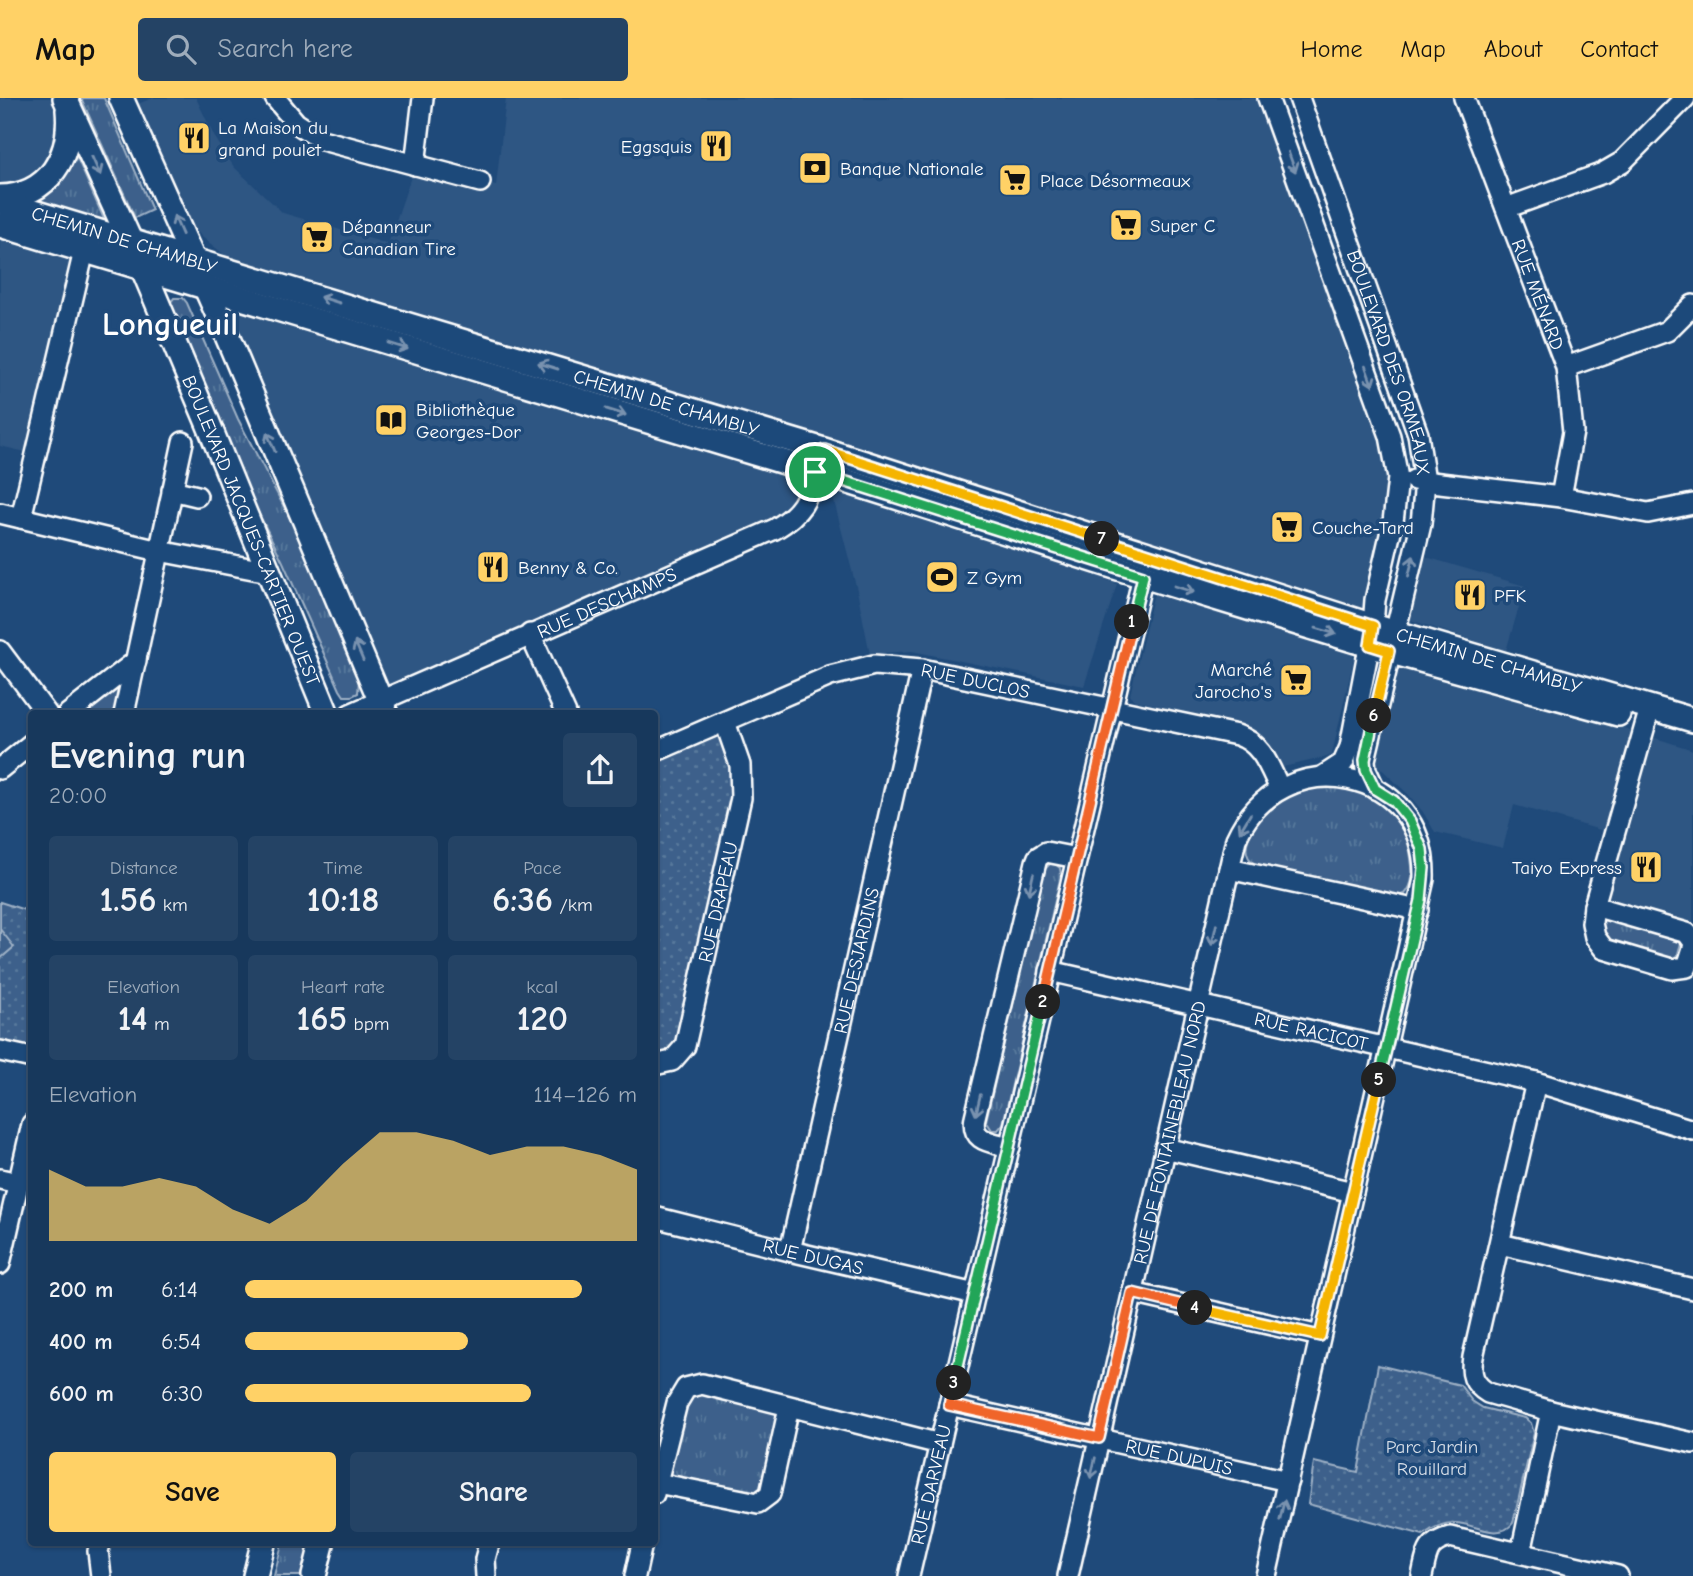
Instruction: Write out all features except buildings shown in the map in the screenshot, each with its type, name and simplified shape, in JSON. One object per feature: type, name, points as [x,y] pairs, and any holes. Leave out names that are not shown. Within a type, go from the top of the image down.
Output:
[{"type":"main road","points":[[121,98],[222,324],[383,707]]},
{"type":"main road","points":[[0,200],[33,190],[50,175],[64,155],[69,125],[67,101]]},
{"type":"main road","name":"BOULEVARD JACQUES-CARTIER OUEST","points":[[67,101],[143,269],[325,710]]},
{"type":"main road","name":"CHEMIN DE CHAMBLY","points":[[0,200],[824,450],[1382,638]]},
{"type":"main road","name":"CHEMIN DE CHAMBLY","points":[[0,225],[815,472],[1143,576],[1382,638],[1648,715],[1693,720]]},
{"type":"main road","points":[[222,324],[228,306],[239,298]]},
{"type":"main road","name":"CHEMIN DE CHAMBLY","points":[[1648,715],[1693,737]]},
{"type":"main road","points":[[255,1576],[262,1546]]},
{"type":"main road","points":[[314,1576],[322,1546]]},
{"type":"street","points":[[275,98],[296,122],[322,140],[480,182]]},
{"type":"street","points":[[415,165],[424,98]]},
{"type":"street","name":"BOULEVARD DES ORMEAUX","points":[[1268,98],[1390,436],[1398,478],[1394,522],[1375,600],[1382,638]]},
{"type":"street","name":"BOULEVARD DES ORMEAUX","points":[[1299,98],[1418,434],[1425,481],[1421,524],[1382,638]]},
{"type":"street","name":"RUE MÉNARD","points":[[1464,98],[1566,367],[1573,432],[1561,497]]},
{"type":"street","points":[[1506,208],[1603,173],[1622,162],[1685,98]]},
{"type":"street","points":[[21,518],[84,251]]},
{"type":"street","points":[[1566,367],[1667,331],[1693,305]]},
{"type":"street","points":[[125,710],[183,442]]},
{"type":"street","name":"RUE DESCHAMPS","points":[[383,707],[530,634],[790,521],[801,510],[824,450]]},
{"type":"street","points":[[1398,478],[1561,497],[1648,513],[1693,504]]},
{"type":"street","points":[[172,490],[197,496]]},
{"type":"street","points":[[0,513],[159,551],[269,572]]},
{"type":"street","name":"RUE DARVEAU","points":[[909,1576],[1143,576]]},
{"type":"street","points":[[530,634],[564,710]]},
{"type":"street","points":[[1323,776],[1339,767],[1349,752],[1382,638]]},
{"type":"street","points":[[1375,789],[1366,770],[1365,760],[1382,638]]},
{"type":"street","points":[[0,651],[44,710]]},
{"type":"street","points":[[73,710],[136,661]]},
{"type":"street","name":"RUE DUCLOS","points":[[658,750],[830,676],[874,665],[922,669],[1228,732],[1249,740],[1261,751],[1280,789]]},
{"type":"street","name":"RUE DESJARDINS","points":[[790,1251],[922,669]]},
{"type":"street","points":[[1648,715],[1594,906],[1592,923],[1595,937],[1604,949],[1672,969],[1687,967],[1693,948]]},
{"type":"street","name":"RUE DRAPEAU","points":[[658,1064],[672,1061],[685,1046],[741,798],[740,765],[725,722]]},
{"type":"street","points":[[0,769],[28,746]]},
{"type":"street","points":[[1266,1576],[1418,910],[1424,868],[1419,841],[1410,821],[1399,806],[1375,789],[1347,779],[1323,776]]},
{"type":"street","name":"RUE DE FONTAINEBLEAU NORD","points":[[1071,1575],[1099,1438],[1237,839],[1247,818],[1260,803],[1280,789],[1304,779],[1323,776]]},
{"type":"street","points":[[1010,1147],[988,1141],[976,1134],[975,1117],[1036,862],[1038,857],[1046,852],[1077,858]]},
{"type":"street","points":[[1229,869],[1418,910]]},
{"type":"street","points":[[1594,906],[1687,933],[1693,941]]},
{"type":"street","name":"RUE RACICOT","points":[[1050,971],[1536,1082],[1693,1130]]},
{"type":"street","points":[[0,1051],[28,1057]]},
{"type":"street","points":[[1536,1082],[1472,1357],[1473,1379],[1479,1388],[1488,1393],[1551,1411],[1693,1443]]},
{"type":"street","points":[[0,1264],[9,1181],[28,1134]]},
{"type":"street","points":[[1165,1148],[1353,1192]]},
{"type":"street","name":"RUE DUGAS","points":[[658,1218],[975,1294]]},
{"type":"street","points":[[1500,1244],[1693,1289]]},
{"type":"street","points":[[1132,1293],[1320,1336]]},
{"type":"street","points":[[658,1480],[677,1403],[686,1388],[702,1384],[940,1444]]},
{"type":"street","name":"RUE DUPUIS","points":[[949,1405],[1288,1481]]},
{"type":"street","points":[[658,1488],[758,1503],[771,1494],[789,1407]]},
{"type":"street","points":[[1521,1553],[1551,1411]]},
{"type":"street","points":[[1422,1576],[1427,1552],[1439,1540],[1450,1536],[1618,1576]]},
{"type":"street","points":[[99,1546],[101,1576]]},
{"type":"street","points":[[486,1576],[485,1559],[488,1546]]},
{"type":"street","points":[[635,1576],[642,1546]]},
{"type":"shaded area","points":[[0,98],[53,98],[61,129],[48,169],[0,193]]},
{"type":"shaded area","points":[[153,98],[196,98],[214,136],[234,167],[283,213],[388,244],[415,165],[496,186],[506,98],[1268,98],[1398,478],[1373,626],[235,263],[202,237],[181,215],[135,105]]},
{"type":"shaded area","points":[[0,235],[77,259],[30,453],[0,446]]},
{"type":"shaded area","points":[[227,306],[809,470],[801,510],[380,700],[222,324]]},
{"type":"shaded area","points":[[843,473],[1117,584],[1084,686],[912,651],[870,654],[833,497]]},
{"type":"shaded area","points":[[1426,557],[1525,586],[1506,651],[1407,619]]},
{"type":"shaded area","points":[[1157,591],[1351,651],[1354,658],[1332,754],[1283,767],[1268,743],[1248,727],[1134,700],[1130,695],[1153,597]]},
{"type":"shaded area","points":[[1395,655],[1693,750],[1693,945],[1603,916],[1621,836],[1514,805],[1503,848],[1435,832],[1408,794],[1372,760]]},
{"type":"green space","points":[[81,98],[104,98],[152,210],[135,218]]},
{"type":"green space","points":[[70,152],[75,153],[104,219],[100,224],[20,202]]},
{"type":"green space","points":[[174,298],[183,298],[187,303],[238,419],[294,526],[359,679],[358,693],[352,696],[344,696],[340,690],[283,562],[245,486],[169,304]]},
{"type":"green space","points":[[136,661],[125,710],[73,710]]},
{"type":"green space","points":[[725,722],[740,765],[685,1046],[658,1063],[658,751]]},
{"type":"green space","points":[[1316,785],[1356,789],[1389,811],[1404,833],[1411,858],[1411,882],[1405,894],[1396,896],[1255,864],[1248,857],[1249,838],[1269,808],[1288,794]]},
{"type":"green space","points":[[1054,863],[1060,868],[1061,875],[1003,1124],[998,1130],[992,1130],[986,1121],[1044,870]]},
{"type":"green space","points":[[0,902],[28,911],[28,1057],[0,1051]]},
{"type":"green space","points":[[1603,916],[1681,943],[1677,957],[1669,960],[1602,944],[1597,933]]},
{"type":"green space","points":[[0,929],[14,947],[0,959]]},
{"type":"green space","name":"Parc Jardin Rouillard","points":[[1378,1365],[1460,1385],[1472,1401],[1483,1408],[1525,1418],[1531,1423],[1534,1433],[1513,1523],[1507,1528],[1494,1531],[1450,1523],[1438,1526],[1423,1535],[1308,1504],[1314,1462],[1358,1472]]},
{"type":"green space","points":[[686,1388],[789,1407],[758,1503],[658,1483]]},
{"type":"green space","points":[[282,1546],[308,1546],[301,1576],[274,1576]]},
{"type":"place","name":"La Maison du grand poulet","points":[[194,138]]},
{"type":"place","name":"Eggsquis","points":[[716,146]]},
{"type":"place","name":"Banque Nationale","points":[[815,168]]},
{"type":"place","name":"Place Désormeaux","points":[[1015,180]]},
{"type":"place","name":"Super C","points":[[1126,225]]},
{"type":"place","name":"Dépanneur Canadian Tire","points":[[317,237]]},
{"type":"place","name":"Bibliothèque Georges-Dor","points":[[391,420]]},
{"type":"place","name":"Couche-Tard","points":[[1287,527]]},
{"type":"place","name":"Benny & Co.","points":[[493,567]]},
{"type":"place","name":"Z Gym","points":[[942,577]]},
{"type":"place","name":"PFK","points":[[1470,595]]},
{"type":"place","name":"Marché Jarocho's","points":[[1296,680]]},
{"type":"place","name":"Taiyo Express","points":[[1646,867]]},
{"type":"district","name":"Longueuil","points":[[170,323]]},
{"type":"route","points":[[824,450],[1373,626],[1370,645],[1389,651],[1364,765],[1375,789],[1394,801],[1415,830],[1424,858],[1424,878],[1320,1336],[1132,1293],[1099,1438],[949,1405],[1143,576],[815,472],[824,450]]}]
